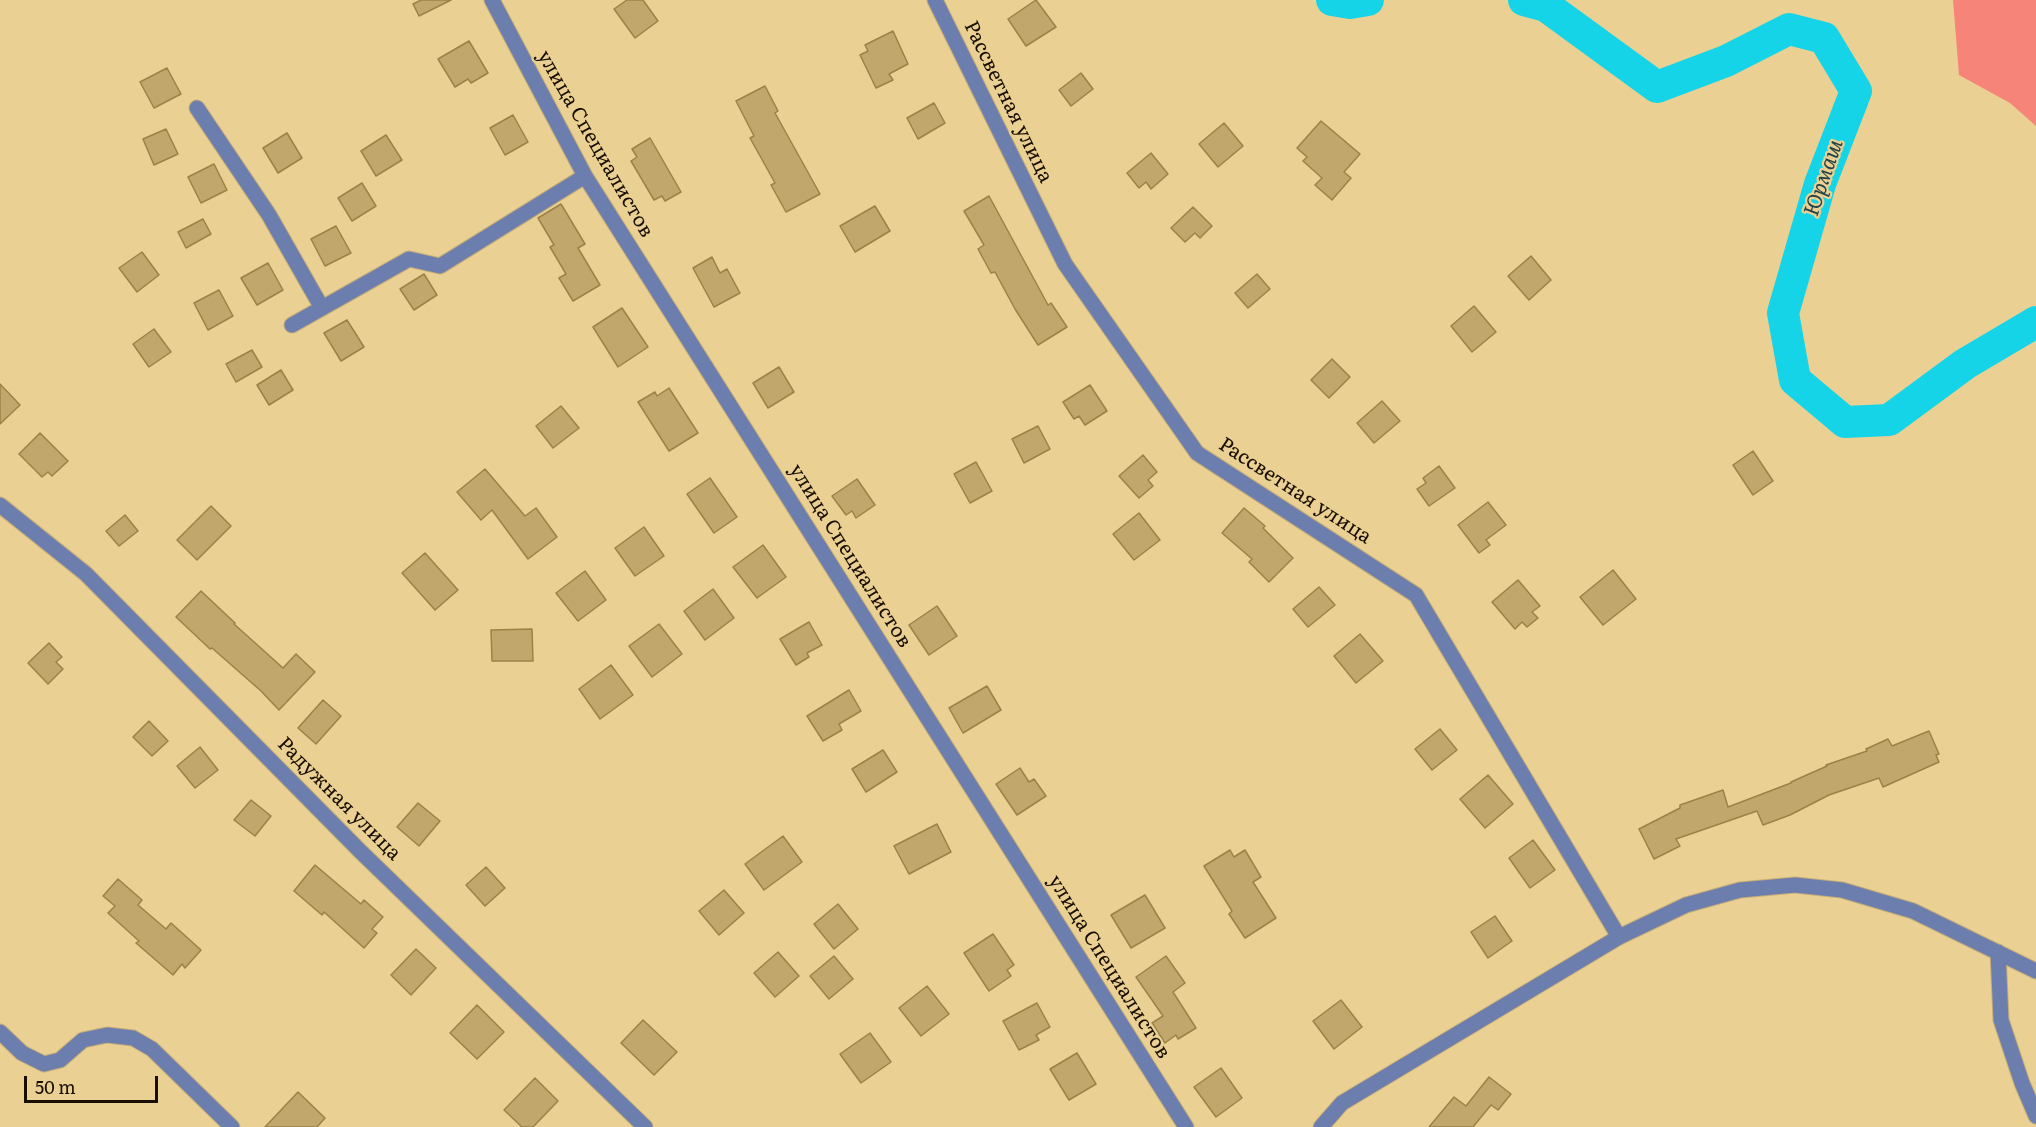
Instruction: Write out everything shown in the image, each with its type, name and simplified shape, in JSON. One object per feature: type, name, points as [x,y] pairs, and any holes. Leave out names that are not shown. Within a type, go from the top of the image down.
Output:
[{"type":"street","name":"улица Специалистов","points":[[492,0],[585,176],[1186,1127]]},
{"type":"street","name":"Рассветная улица","points":[[935,0],[1065,264],[1197,453],[1416,595],[1619,936]]},
{"type":"street","points":[[197,108],[269,216],[322,308]]},
{"type":"street","points":[[292,325],[409,259],[440,266],[585,176]]},
{"type":"street","name":"Радужная улица","points":[[0,505],[86,574],[362,852],[645,1127]]},
{"type":"street","points":[[1321,1127],[1342,1103],[1619,936],[1686,905],[1740,890],[1795,885],[1842,890],[1913,911],[2036,971]]},
{"type":"street","points":[[1998,952],[2001,1020],[2022,1083],[2036,1116]]},
{"type":"street","points":[[0,1032],[22,1053],[44,1065],[60,1060],[83,1040],[107,1035],[133,1038],[152,1049],[232,1127]]},
{"type":"shaded area","points":[[1953,0],[2036,0],[2036,126],[2010,103],[1959,75]]},
{"type":"building","points":[[421,0],[451,0],[419,16],[413,4]]},
{"type":"building","points":[[627,0],[643,0],[658,21],[635,38],[614,9]]},
{"type":"building","points":[[1036,0],[1056,27],[1026,46],[1008,19]]},
{"type":"building","points":[[893,31],[908,64],[889,74],[893,80],[876,88],[860,55],[868,51],[865,45]]},
{"type":"building","points":[[469,41],[488,73],[471,83],[468,79],[455,87],[438,59]]},
{"type":"building","points":[[167,68],[181,94],[154,108],[140,82]]},
{"type":"building","points":[[1081,73],[1093,89],[1071,106],[1059,90]]},
{"type":"building","points":[[765,86],[778,111],[775,113],[820,194],[786,212],[771,185],[775,183],[750,138],[754,136],[736,101]]},
{"type":"building","points":[[934,103],[945,123],[918,139],[907,118]]},
{"type":"building","points":[[513,115],[528,142],[505,155],[490,128]]},
{"type":"building","points":[[1321,121],[1360,154],[1344,172],[1351,178],[1332,200],[1315,185],[1322,178],[1303,161],[1307,157],[1297,148]]},
{"type":"building","points":[[1224,123],[1243,146],[1218,167],[1199,144]]},
{"type":"building","points":[[166,129],[178,154],[154,165],[143,139]]},
{"type":"building","points":[[287,133],[302,158],[278,173],[263,148]]},
{"type":"building","points":[[386,135],[402,160],[376,176],[361,151]]},
{"type":"building","points":[[650,138],[681,192],[665,201],[662,196],[654,200],[631,161],[637,157],[632,149]]},
{"type":"building","points":[[1151,153],[1168,174],[1151,189],[1146,182],[1139,188],[1127,173]]},
{"type":"building","points":[[214,164],[227,190],[201,203],[188,177]]},
{"type":"building","points":[[362,183],[376,206],[352,221],[338,198]]},
{"type":"building","points":[[989,196],[1048,305],[1051,303],[1067,327],[1038,345],[995,272],[991,273],[978,249],[984,245],[964,211]]},
{"type":"building","points":[[561,204],[585,244],[578,248],[600,285],[573,301],[559,278],[566,274],[550,247],[554,245],[538,218]]},
{"type":"building","points":[[875,206],[890,231],[855,252],[840,226]]},
{"type":"building","points":[[1193,207],[1212,226],[1200,238],[1195,233],[1185,242],[1171,228]]},
{"type":"building","points":[[203,219],[211,234],[186,248],[178,232]]},
{"type":"building","points":[[336,226],[351,253],[325,266],[311,239]]},
{"type":"building","points":[[142,252],[159,275],[137,292],[119,268]]},
{"type":"building","points":[[1531,256],[1551,280],[1529,300],[1508,276]]},
{"type":"building","points":[[712,257],[720,273],[727,269],[740,293],[714,307],[693,268]]},
{"type":"building","points":[[268,263],[283,290],[257,305],[241,278]]},
{"type":"building","points":[[424,274],[437,295],[414,310],[400,289]]},
{"type":"building","points":[[1257,274],[1270,289],[1248,308],[1235,293]]},
{"type":"building","points":[[219,290],[233,316],[208,330],[194,303]]},
{"type":"building","points":[[1474,306],[1496,332],[1472,352],[1451,326]]},
{"type":"building","points":[[622,308],[648,347],[618,367],[593,327]]},
{"type":"building","points":[[347,320],[364,347],[341,361],[324,333]]},
{"type":"building","points":[[154,329],[171,352],[149,367],[133,344]]},
{"type":"building","points":[[252,350],[262,367],[236,382],[226,364]]},
{"type":"building","points":[[1332,359],[1350,377],[1329,398],[1311,380]]},
{"type":"building","points":[[779,367],[794,392],[768,408],[753,383]]},
{"type":"building","points":[[281,370],[293,390],[269,405],[257,385]]},
{"type":"building","points":[[0,384],[20,405],[0,424]]},
{"type":"building","points":[[1090,385],[1107,411],[1085,425],[1079,416],[1074,419],[1063,402]]},
{"type":"building","points":[[669,388],[698,433],[669,451],[638,402],[655,392],[657,396]]},
{"type":"building","points":[[1382,401],[1400,421],[1374,443],[1357,423]]},
{"type":"building","points":[[561,406],[579,428],[553,448],[536,426]]},
{"type":"building","points":[[1038,426],[1050,449],[1024,463],[1012,439]]},
{"type":"building","points":[[40,433],[68,461],[52,476],[48,472],[42,477],[19,454]]},
{"type":"building","points":[[1753,451],[1773,481],[1753,495],[1733,465]]},
{"type":"building","points":[[1143,455],[1157,472],[1148,480],[1153,486],[1139,498],[1119,476]]},
{"type":"building","points":[[976,462],[992,491],[970,503],[954,474]]},
{"type":"building","points":[[1439,466],[1455,488],[1429,506],[1417,489],[1426,483],[1423,478]]},
{"type":"building","points":[[485,469],[525,516],[536,508],[557,537],[528,559],[492,510],[481,520],[457,492]]},
{"type":"building","points":[[710,478],[737,517],[714,533],[687,494]]},
{"type":"building","points":[[857,479],[875,505],[856,518],[852,511],[846,515],[832,496]]},
{"type":"building","points":[[1488,502],[1506,525],[1486,540],[1490,545],[1479,553],[1458,525]]},
{"type":"building","points":[[211,506],[231,526],[197,560],[177,540]]},
{"type":"building","points":[[1244,508],[1265,526],[1263,528],[1293,558],[1269,582],[1249,562],[1252,559],[1222,533]]},
{"type":"building","points":[[1139,513],[1160,540],[1134,560],[1113,534]]},
{"type":"building","points":[[125,515],[138,531],[119,546],[106,531]]},
{"type":"building","points":[[644,527],[664,556],[635,576],[615,548]]},
{"type":"building","points":[[763,545],[786,577],[757,598],[733,567]]},
{"type":"building","points":[[425,553],[458,590],[435,610],[402,573]]},
{"type":"building","points":[[1613,570],[1636,599],[1603,625],[1580,597]]},
{"type":"building","points":[[585,571],[606,600],[578,621],[556,593]]},
{"type":"building","points":[[1518,580],[1540,606],[1532,612],[1538,618],[1527,627],[1522,622],[1515,629],[1492,602]]},
{"type":"building","points":[[1319,587],[1335,605],[1308,627],[1293,609]]},
{"type":"building","points":[[713,589],[734,618],[705,640],[684,611]]},
{"type":"building","points":[[201,591],[283,668],[296,654],[315,672],[279,710],[261,691],[212,648],[210,649],[176,617]]},
{"type":"building","points":[[937,606],[957,636],[929,655],[909,625]]},
{"type":"building","points":[[809,622],[822,645],[807,653],[809,657],[796,665],[780,639]]},
{"type":"building","points":[[659,624],[682,654],[652,677],[629,646]]},
{"type":"building","points":[[532,629],[533,661],[492,661],[491,630]]},
{"type":"building","points":[[1360,634],[1383,661],[1356,683],[1334,656]]},
{"type":"building","points":[[49,643],[62,657],[56,662],[63,669],[48,684],[28,663]]},
{"type":"building","points":[[611,665],[633,695],[600,719],[579,689]]},
{"type":"building","points":[[987,686],[1001,710],[963,733],[949,708]]},
{"type":"building","points":[[849,690],[861,711],[839,724],[842,730],[823,741],[807,716]]},
{"type":"building","points":[[323,700],[341,716],[316,744],[298,728]]},
{"type":"building","points":[[149,721],[168,741],[152,756],[133,737]]},
{"type":"building","points":[[1440,729],[1457,750],[1432,770],[1415,749]]},
{"type":"building","points":[[1929,731],[1939,754],[1936,755],[1939,762],[1883,787],[1879,778],[1829,795],[1790,815],[1763,825],[1757,811],[1676,839],[1680,846],[1654,859],[1639,829],[1680,808],[1680,805],[1723,790],[1728,807],[1791,783],[1826,765],[1867,751],[1866,749],[1888,739],[1892,746]]},
{"type":"building","points":[[200,747],[218,770],[195,788],[177,766]]},
{"type":"building","points":[[883,750],[897,772],[866,792],[852,769]]},
{"type":"building","points":[[1020,768],[1029,782],[1034,779],[1046,796],[1017,815],[996,784]]},
{"type":"building","points":[[1488,775],[1513,804],[1485,828],[1460,799]]},
{"type":"building","points":[[251,800],[271,816],[255,836],[234,820]]},
{"type":"building","points":[[418,803],[440,821],[419,846],[397,827]]},
{"type":"building","points":[[937,824],[951,852],[909,874],[894,846]]},
{"type":"building","points":[[783,836],[802,862],[764,890],[745,864]]},
{"type":"building","points":[[1533,840],[1555,870],[1530,888],[1509,858]]},
{"type":"building","points":[[1230,850],[1234,857],[1245,850],[1261,877],[1253,882],[1276,918],[1245,938],[1229,914],[1232,911],[1204,866]]},
{"type":"building","points":[[315,865],[361,904],[364,900],[383,917],[372,929],[377,933],[364,948],[324,912],[322,915],[294,891]]},
{"type":"building","points":[[486,867],[505,888],[485,906],[466,885]]},
{"type":"building","points":[[118,879],[142,900],[138,905],[166,929],[171,923],[201,950],[185,968],[182,964],[173,975],[136,943],[139,941],[108,913],[115,906],[103,896]]},
{"type":"building","points":[[724,890],[744,913],[719,935],[699,911]]},
{"type":"building","points":[[1145,895],[1165,928],[1131,948],[1111,915]]},
{"type":"building","points":[[838,904],[858,929],[834,949],[814,924]]},
{"type":"building","points":[[1495,916],[1512,941],[1488,958],[1471,932]]},
{"type":"building","points":[[993,934],[1014,965],[1007,970],[1011,976],[989,991],[964,953]]},
{"type":"building","points":[[416,949],[436,968],[411,995],[391,975]]},
{"type":"building","points":[[778,952],[799,976],[775,997],[754,973]]},
{"type":"building","points":[[834,956],[853,979],[829,999],[810,976]]},
{"type":"building","points":[[1166,956],[1185,983],[1173,992],[1196,1028],[1178,1039],[1176,1035],[1165,1043],[1152,1023],[1163,1016],[1136,977]]},
{"type":"building","points":[[927,986],[949,1014],[921,1036],[899,1008]]},
{"type":"building","points":[[1341,1000],[1362,1027],[1334,1049],[1313,1021]]},
{"type":"building","points":[[1037,1003],[1050,1027],[1036,1035],[1039,1040],[1019,1050],[1003,1021]]},
{"type":"building","points":[[477,1005],[504,1032],[477,1059],[450,1033]]},
{"type":"building","points":[[643,1020],[677,1052],[654,1075],[621,1043]]},
{"type":"building","points":[[870,1033],[891,1062],[861,1083],[840,1054]]},
{"type":"building","points":[[1077,1053],[1096,1084],[1069,1100],[1050,1069]]},
{"type":"building","points":[[1221,1068],[1242,1098],[1216,1117],[1194,1087]]},
{"type":"building","points":[[1489,1077],[1511,1094],[1498,1110],[1491,1105],[1473,1127],[1429,1127],[1454,1097],[1466,1106]]},
{"type":"building","points":[[535,1078],[558,1101],[533,1127],[522,1127],[504,1110]]},
{"type":"building","points":[[298,1092],[325,1118],[317,1127],[265,1127]]},
{"type":"waterway","name":"Юрмаш","points":[[1332,0],[1350,3],[1368,0]]},
{"type":"waterway","name":"Юрмаш","points":[[1524,0],[1546,6],[1657,87],[1726,61],[1789,29],[1824,38],[1856,91],[1820,184],[1783,313],[1795,380],[1845,422],[1889,420],[1965,364],[2036,322]]}]
